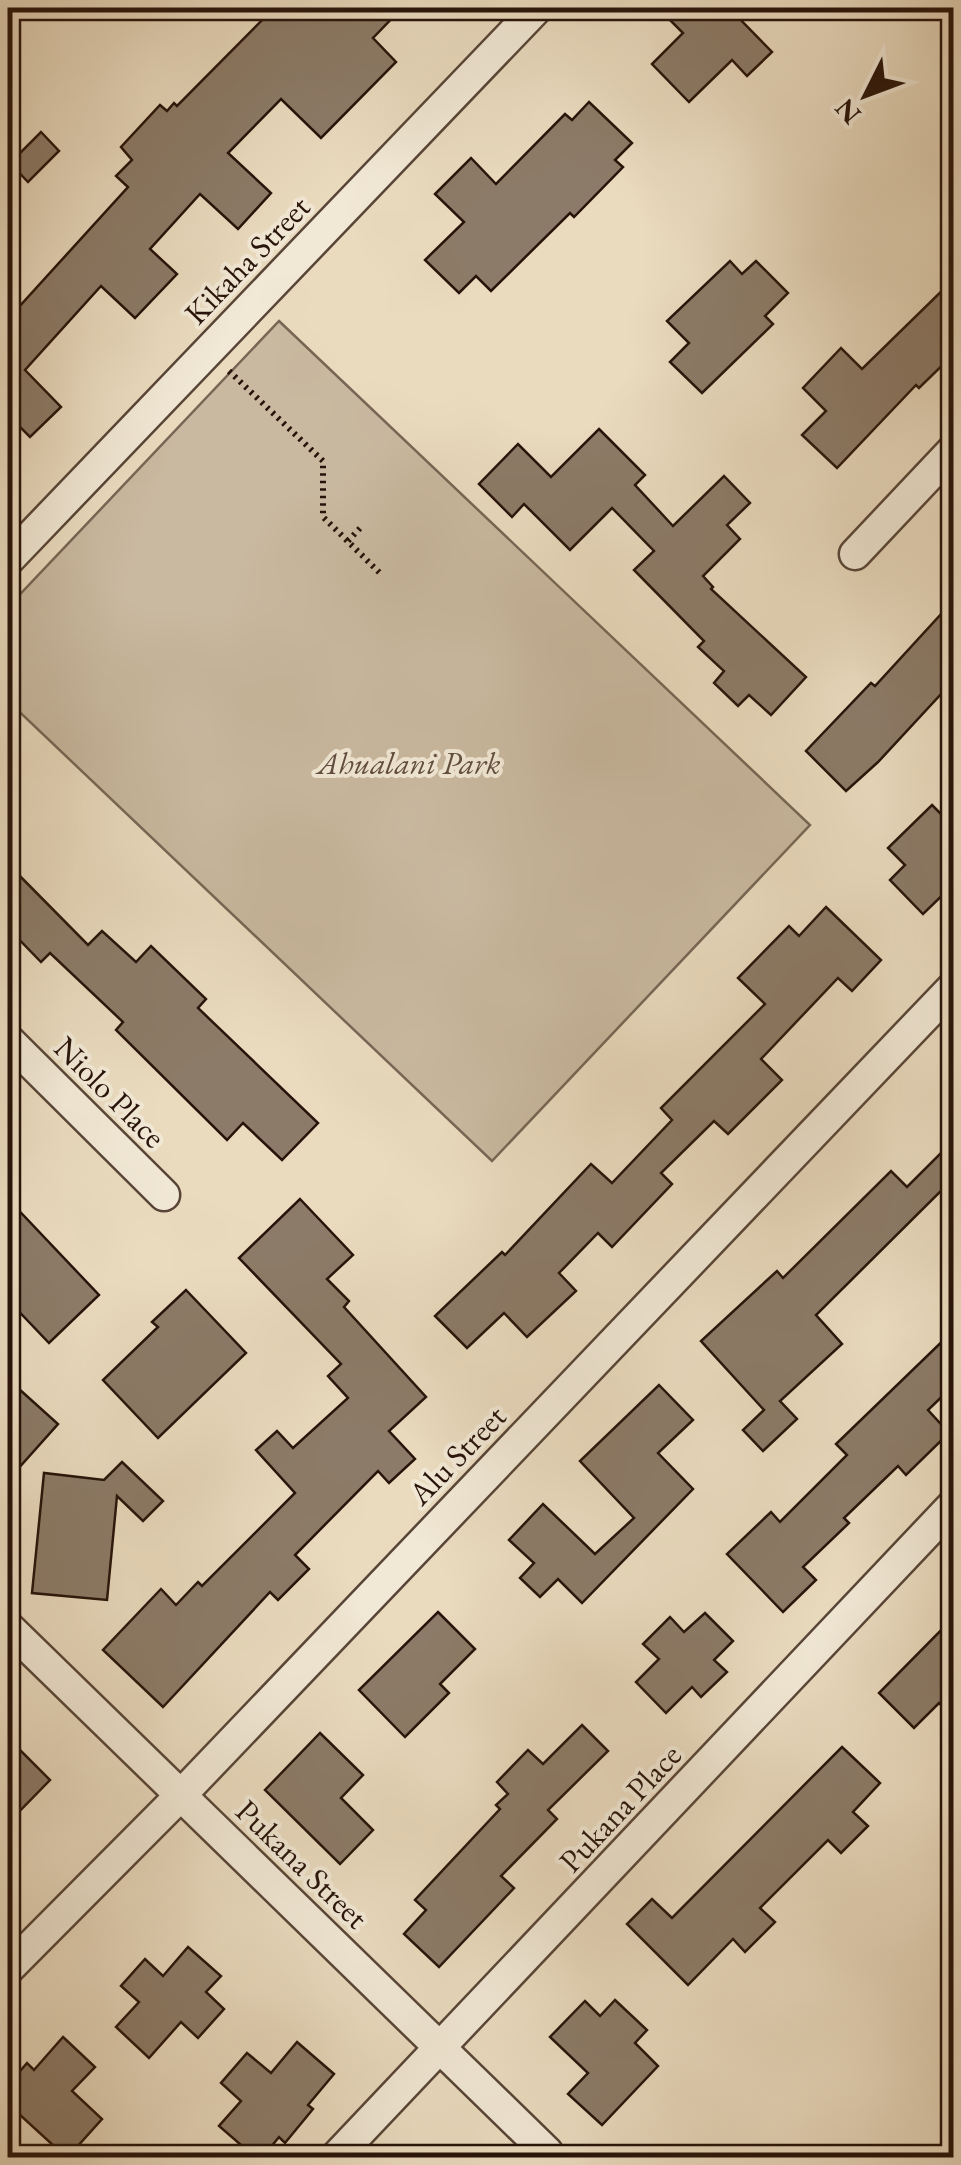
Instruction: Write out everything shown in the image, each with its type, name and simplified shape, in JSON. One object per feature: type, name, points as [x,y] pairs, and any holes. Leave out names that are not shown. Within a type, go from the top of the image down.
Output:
[{"type":"street","name":"Kikaha Street","points":[[8,560],[537,8]]},
{"type":"street","points":[[854,554],[954,449]]},
{"type":"street","name":"Alu Street","points":[[8,1969],[181,1795],[954,986]]},
{"type":"street","name":"Niolo Place","points":[[8,1040],[164,1195]]},
{"type":"street","name":"Pukana Place","points":[[335,2158],[954,1504]]},
{"type":"street","name":"Pukana Street","points":[[8,1627],[547,2152]]},
{"type":"path","points":[[208,351],[323,461],[323,517],[382,575]]},
{"type":"path","points":[[348,542],[363,525]]},
{"type":"green space","name":"Ahualani Park","points":[[279,321],[810,825],[492,1161],[8,701],[8,607]]},
{"type":"building","points":[[274,8],[402,8],[373,38],[396,62],[321,138],[281,99],[228,153],[271,193],[238,229],[200,194],[150,249],[177,274],[135,318],[101,286],[25,370],[61,407],[30,437],[8,415],[8,319],[128,187],[116,176],[132,160],[121,147],[160,105],[167,111],[174,103],[177,106]]},
{"type":"building","points":[[658,8],[729,8],[772,52],[747,76],[732,60],[689,102],[652,64],[683,33]]},
{"type":"building","points":[[589,102],[632,143],[615,160],[623,167],[491,291],[476,276],[459,293],[425,260],[464,222],[435,194],[471,158],[496,184],[565,114],[572,120]]},
{"type":"building","points":[[41,132],[59,151],[28,182],[10,163]]},
{"type":"building","points":[[730,261],[742,274],[756,261],[788,293],[765,316],[773,324],[702,393],[670,362],[689,343],[667,321]]},
{"type":"building","points":[[954,279],[954,354],[919,388],[916,385],[837,468],[802,435],[826,411],[803,388],[841,348],[862,369]]},
{"type":"building","points":[[599,429],[645,475],[635,485],[673,526],[724,476],[750,503],[727,525],[740,539],[703,576],[711,589],[806,677],[771,715],[749,695],[738,706],[714,683],[724,671],[698,647],[704,641],[634,570],[654,551],[612,508],[570,550],[524,504],[512,517],[479,484],[518,444],[551,477]]},
{"type":"building","points":[[954,600],[954,680],[846,791],[806,751],[871,683],[875,686]]},
{"type":"building","points":[[932,805],[954,827],[954,884],[923,914],[890,880],[905,865],[888,848]]},
{"type":"building","points":[[8,864],[88,945],[102,931],[136,962],[151,946],[206,999],[198,1008],[318,1123],[282,1160],[243,1123],[227,1140],[116,1030],[123,1022],[50,953],[41,962],[8,928]]},
{"type":"building","points":[[826,907],[881,960],[852,991],[838,978],[761,1059],[782,1080],[728,1134],[714,1121],[661,1173],[672,1184],[612,1247],[598,1233],[559,1273],[576,1291],[527,1337],[504,1313],[467,1348],[435,1316],[502,1252],[505,1255],[591,1164],[612,1183],[672,1120],[661,1108],[765,1004],[738,978],[789,926],[799,936]]},
{"type":"building","points":[[954,1140],[954,1178],[816,1315],[842,1344],[780,1401],[797,1419],[763,1451],[743,1430],[764,1410],[701,1341],[777,1271],[783,1278],[891,1171],[907,1187]]},
{"type":"building","points":[[8,1199],[99,1295],[49,1343],[8,1300]]},
{"type":"building","points":[[300,1199],[353,1255],[327,1279],[349,1301],[344,1307],[426,1397],[389,1431],[415,1459],[389,1483],[378,1471],[295,1555],[309,1569],[278,1600],[270,1592],[163,1707],[103,1650],[161,1589],[176,1605],[198,1582],[202,1586],[295,1493],[256,1450],[277,1431],[293,1448],[348,1398],[328,1376],[341,1364],[239,1258]]},
{"type":"building","points":[[186,1290],[246,1353],[158,1438],[103,1380],[158,1327],[152,1322]]},
{"type":"building","points":[[954,1330],[954,1385],[928,1410],[949,1433],[906,1475],[898,1466],[844,1518],[849,1523],[803,1567],[816,1580],[783,1612],[727,1554],[771,1512],[780,1522],[847,1455],[836,1444]]},
{"type":"building","points":[[659,1385],[693,1420],[658,1453],[693,1489],[582,1603],[558,1579],[540,1597],[520,1578],[534,1563],[509,1540],[543,1504],[595,1554],[634,1518],[580,1461]]},
{"type":"building","points":[[19,1389],[58,1424],[8,1480],[8,1402]]},
{"type":"building","points":[[122,1462],[163,1501],[143,1521],[117,1496],[107,1600],[32,1593],[44,1473],[104,1480]]},
{"type":"building","points":[[438,1612],[475,1649],[440,1684],[449,1693],[405,1737],[359,1690]]},
{"type":"building","points":[[705,1613],[733,1641],[714,1660],[727,1672],[701,1697],[692,1687],[666,1713],[636,1682],[659,1659],[643,1644],[670,1617],[684,1632]]},
{"type":"building","points":[[954,1617],[954,1717],[939,1703],[914,1728],[879,1693]]},
{"type":"building","points":[[582,1725],[608,1751],[548,1810],[557,1819],[501,1876],[514,1888],[439,1967],[404,1934],[426,1910],[415,1900],[500,1809],[496,1805],[508,1794],[497,1782],[528,1750],[543,1764]]},
{"type":"building","points":[[320,1733],[363,1775],[341,1798],[373,1830],[340,1864],[265,1790]]},
{"type":"building","points":[[8,1738],[50,1780],[8,1823]]},
{"type":"building","points":[[842,1747],[880,1783],[853,1812],[868,1826],[841,1853],[828,1840],[760,1908],[775,1922],[745,1952],[733,1939],[688,1985],[627,1924],[652,1899],[672,1918]]},
{"type":"building","points":[[188,1947],[221,1976],[206,1992],[224,2009],[198,2038],[181,2022],[149,2058],[116,2027],[139,2002],[121,1986],[145,1959],[163,1976]]},
{"type":"building","points":[[615,2000],[647,2030],[635,2043],[658,2066],[602,2125],[568,2094],[588,2073],[550,2037],[585,2001],[600,2016]]},
{"type":"building","points":[[63,2037],[95,2067],[72,2091],[102,2119],[67,2158],[8,2104],[8,2085],[27,2063],[34,2070]]},
{"type":"building","points":[[297,2042],[334,2074],[308,2105],[313,2109],[285,2143],[279,2137],[262,2158],[256,2158],[219,2126],[241,2101],[221,2083],[247,2053],[271,2073]]}]
